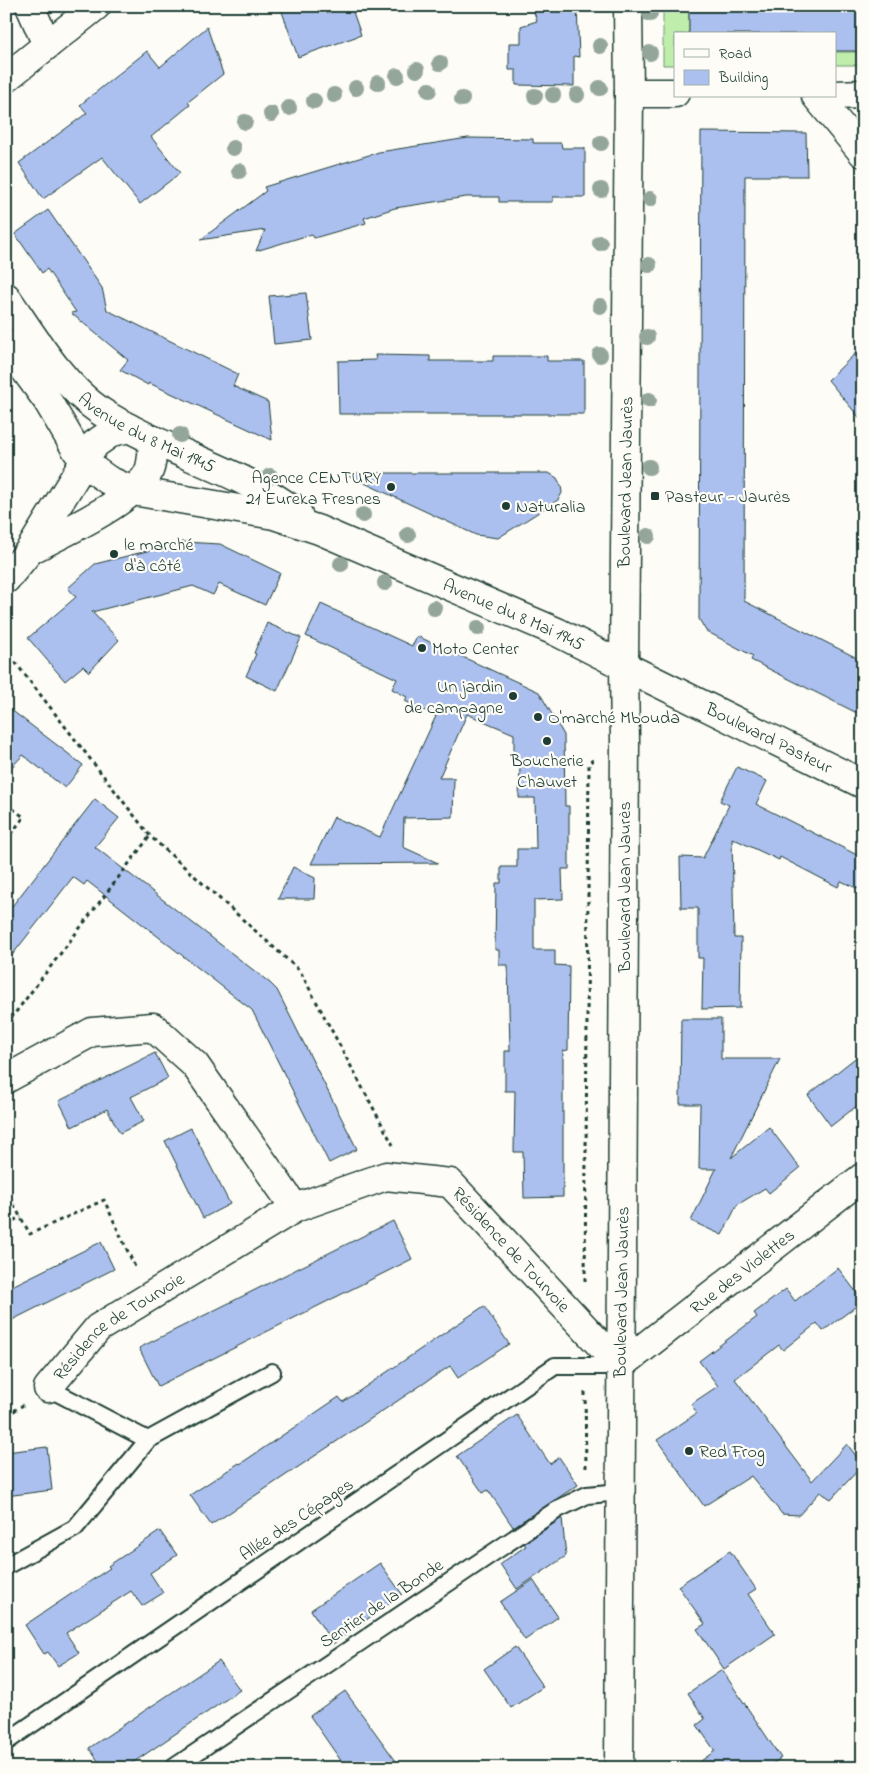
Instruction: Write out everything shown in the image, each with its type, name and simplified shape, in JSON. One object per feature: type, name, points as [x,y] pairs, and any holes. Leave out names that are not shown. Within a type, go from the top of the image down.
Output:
[{"type":"street","points":[[30,6],[47,45]]},
{"type":"street","points":[[6,78],[96,6]]},
{"type":"street","name":"Boulevard Jean Jaurès","points":[[619,1768],[628,6]]},
{"type":"street","points":[[629,93],[674,93]]},
{"type":"street","points":[[836,95],[863,94]]},
{"type":"street","points":[[818,98],[863,153]]},
{"type":"street","name":"Avenue du 8 Mai 1945","points":[[6,297],[61,375],[98,410],[141,434],[252,485],[284,503],[319,530]]},
{"type":"street","name":"Avenue du 8 Mai 1945","points":[[6,344],[47,400],[84,460],[108,480],[133,491],[274,515],[319,530],[557,632],[624,666]]},
{"type":"street","points":[[112,432],[141,434],[151,462],[148,474],[133,491],[15,562],[94,444],[112,432]]},
{"type":"street","name":"Boulevard Pasteur","points":[[624,666],[863,784]]},
{"type":"street","points":[[6,1079],[92,1032],[153,1027],[195,1065],[295,1208]]},
{"type":"street","name":"Résidence de Tourvoie","points":[[48,1388],[98,1328],[295,1208],[386,1176],[450,1183],[620,1366]]},
{"type":"street","name":"Rue des Violettes","points":[[620,1366],[863,1177]]},
{"type":"lane","name":"Allée des Cépages","points":[[6,1742],[555,1366],[620,1366]]},
{"type":"lane","points":[[6,1566],[75,1528],[148,1440],[272,1372]]},
{"type":"lane","points":[[48,1388],[148,1440]]},
{"type":"lane","name":"Sentier de la Bonde","points":[[173,1768],[558,1509],[586,1495],[620,1492]]},
{"type":"path","points":[[15,662],[150,836],[300,970],[411,1178]]},
{"type":"path","points":[[584,1327],[589,762],[625,743]]},
{"type":"path","points":[[6,804],[24,817],[6,840]]},
{"type":"path","points":[[6,1025],[150,836]]},
{"type":"path","points":[[6,1191],[30,1234],[104,1200],[149,1297]]},
{"type":"path","points":[[6,1224],[21,1217]]},
{"type":"path","points":[[584,1366],[586,1495]]},
{"type":"green space","points":[[663,6],[689,6],[689,32],[674,32],[674,65],[663,65]]},
{"type":"green space","points":[[836,52],[863,52],[863,65],[836,65]]},
{"type":"building","points":[[280,6],[351,6],[361,35],[298,57]]},
{"type":"building","points":[[532,6],[577,6],[579,57],[574,56],[574,86],[516,85],[516,70],[509,70],[509,43],[521,43],[521,26],[537,21]]},
{"type":"building","points":[[689,6],[863,6],[863,51],[836,51],[836,32],[689,32]]},
{"type":"building","points":[[207,27],[223,74],[188,102],[190,105],[151,137],[180,173],[140,204],[102,157],[43,199],[19,163],[87,113],[80,105],[147,51],[160,67]]},
{"type":"building","points":[[701,132],[806,133],[807,176],[745,176],[744,601],[863,661],[863,716],[751,660],[753,656],[706,631],[699,619]]},
{"type":"building","points":[[468,138],[533,139],[533,143],[561,143],[562,148],[585,148],[585,197],[553,197],[553,202],[499,202],[499,197],[466,197],[395,208],[364,218],[366,223],[314,238],[312,234],[256,251],[265,230],[200,240],[266,191],[264,187],[379,152]]},
{"type":"building","points":[[48,210],[102,288],[107,310],[238,374],[233,386],[268,402],[272,440],[149,383],[148,385],[120,370],[128,360],[71,313],[76,312],[47,269],[42,273],[15,234]]},
{"type":"building","points":[[306,293],[312,340],[274,344],[269,296]]},
{"type":"building","points":[[863,346],[863,422],[828,380]]},
{"type":"building","points":[[375,355],[430,356],[430,361],[493,361],[493,356],[547,356],[547,361],[584,361],[584,414],[339,414],[338,361],[376,360]]},
{"type":"building","points":[[343,473],[549,473],[557,478],[562,493],[558,500],[498,538],[476,535]]},
{"type":"building","points":[[183,542],[220,544],[280,573],[265,605],[219,584],[213,595],[193,586],[92,612],[119,640],[89,672],[83,666],[65,681],[28,638],[76,597],[68,588],[95,564]]},
{"type":"building","points":[[321,604],[412,646],[417,636],[539,692],[564,735],[565,806],[569,806],[569,869],[562,869],[563,899],[534,900],[534,950],[555,950],[555,965],[569,966],[568,1050],[563,1051],[563,1197],[524,1198],[523,1152],[514,1152],[515,1091],[505,1091],[505,1051],[510,1051],[508,965],[499,965],[499,950],[495,950],[496,883],[501,883],[501,867],[517,867],[517,849],[536,849],[535,798],[519,798],[520,765],[514,764],[514,734],[467,714],[439,778],[454,778],[453,817],[404,818],[403,847],[438,863],[311,864],[334,817],[380,837],[436,716],[405,701],[407,697],[392,689],[397,679],[306,636]]},
{"type":"building","points":[[267,623],[301,638],[277,691],[246,676]]},
{"type":"building","points":[[6,706],[83,765],[65,788],[23,755],[6,773]]},
{"type":"building","points":[[737,767],[767,781],[756,804],[863,858],[863,891],[841,881],[838,887],[780,857],[779,860],[732,838],[734,938],[741,938],[740,1008],[702,1009],[703,958],[698,958],[698,908],[681,908],[680,857],[703,858],[729,805],[720,801]]},
{"type":"building","points":[[95,799],[119,818],[95,847],[277,990],[357,1149],[329,1163],[252,1010],[87,881],[84,885],[73,877],[6,963],[6,914]]},
{"type":"building","points":[[293,867],[315,878],[314,899],[278,899]]},
{"type":"building","points":[[681,1019],[721,1019],[721,1059],[780,1059],[731,1158],[769,1127],[800,1168],[769,1193],[765,1188],[737,1205],[722,1235],[691,1221],[716,1169],[699,1169],[700,1104],[680,1104]]},
{"type":"building","points":[[863,1052],[863,1101],[831,1126],[808,1095]]},
{"type":"building","points":[[155,1053],[168,1078],[131,1097],[144,1121],[120,1133],[107,1109],[72,1127],[59,1101]]},
{"type":"building","points":[[191,1128],[230,1204],[203,1218],[165,1141]]},
{"type":"building","points":[[393,1221],[412,1259],[158,1386],[139,1348]]},
{"type":"building","points":[[101,1242],[114,1269],[6,1323],[6,1289]]},
{"type":"building","points":[[838,1268],[863,1301],[823,1331],[817,1323],[783,1350],[779,1345],[735,1379],[812,1481],[847,1444],[863,1465],[831,1499],[820,1492],[799,1515],[782,1514],[751,1476],[704,1506],[657,1440],[697,1413],[691,1404],[718,1386],[699,1361],[757,1317],[754,1313],[786,1289],[795,1301]]},
{"type":"building","points":[[484,1306],[509,1344],[458,1378],[450,1366],[211,1525],[190,1495],[240,1464],[339,1397],[343,1402]]},
{"type":"building","points":[[517,1415],[550,1464],[559,1457],[578,1485],[513,1527],[488,1490],[483,1493],[457,1456]]},
{"type":"building","points":[[47,1447],[52,1490],[6,1496],[6,1452]]},
{"type":"building","points":[[562,1518],[566,1556],[517,1589],[500,1564],[526,1546],[524,1544]]},
{"type":"building","points":[[160,1531],[177,1555],[150,1573],[163,1593],[142,1606],[131,1591],[66,1633],[79,1653],[58,1666],[48,1652],[44,1654],[25,1625],[110,1568],[108,1566]]},
{"type":"building","points":[[730,1551],[756,1589],[748,1594],[775,1634],[724,1669],[697,1629],[705,1624],[678,1586]]},
{"type":"building","points":[[380,1563],[402,1594],[333,1644],[311,1610]]},
{"type":"building","points":[[533,1580],[558,1617],[525,1640],[500,1602]]},
{"type":"building","points":[[515,1647],[543,1687],[511,1708],[484,1669]]},
{"type":"building","points":[[219,1661],[240,1690],[125,1768],[103,1768],[89,1748]]},
{"type":"building","points":[[722,1670],[781,1758],[767,1768],[691,1768],[715,1751],[697,1725],[705,1719],[688,1693]]},
{"type":"building","points":[[345,1691],[401,1768],[346,1768],[310,1716]]},
{"type":"place","name":"Agence CENTURY 21 Eureka Fresnes","points":[[391,487]]},
{"type":"place","name":"Pasteur - Jaurès","points":[[655,496]]},
{"type":"place","name":"Naturalia","points":[[506,506]]},
{"type":"place","name":"le marché d'à côté","points":[[114,554]]},
{"type":"place","name":"Moto Center","points":[[422,648]]},
{"type":"place","name":"Un jardin de campagne","points":[[513,696]]},
{"type":"place","name":"O'marché Mbouda","points":[[538,717]]},
{"type":"place","name":"Boucherie Chauvet","points":[[547,741]]},
{"type":"place","name":"Red Frog","points":[[689,1451]]}]
